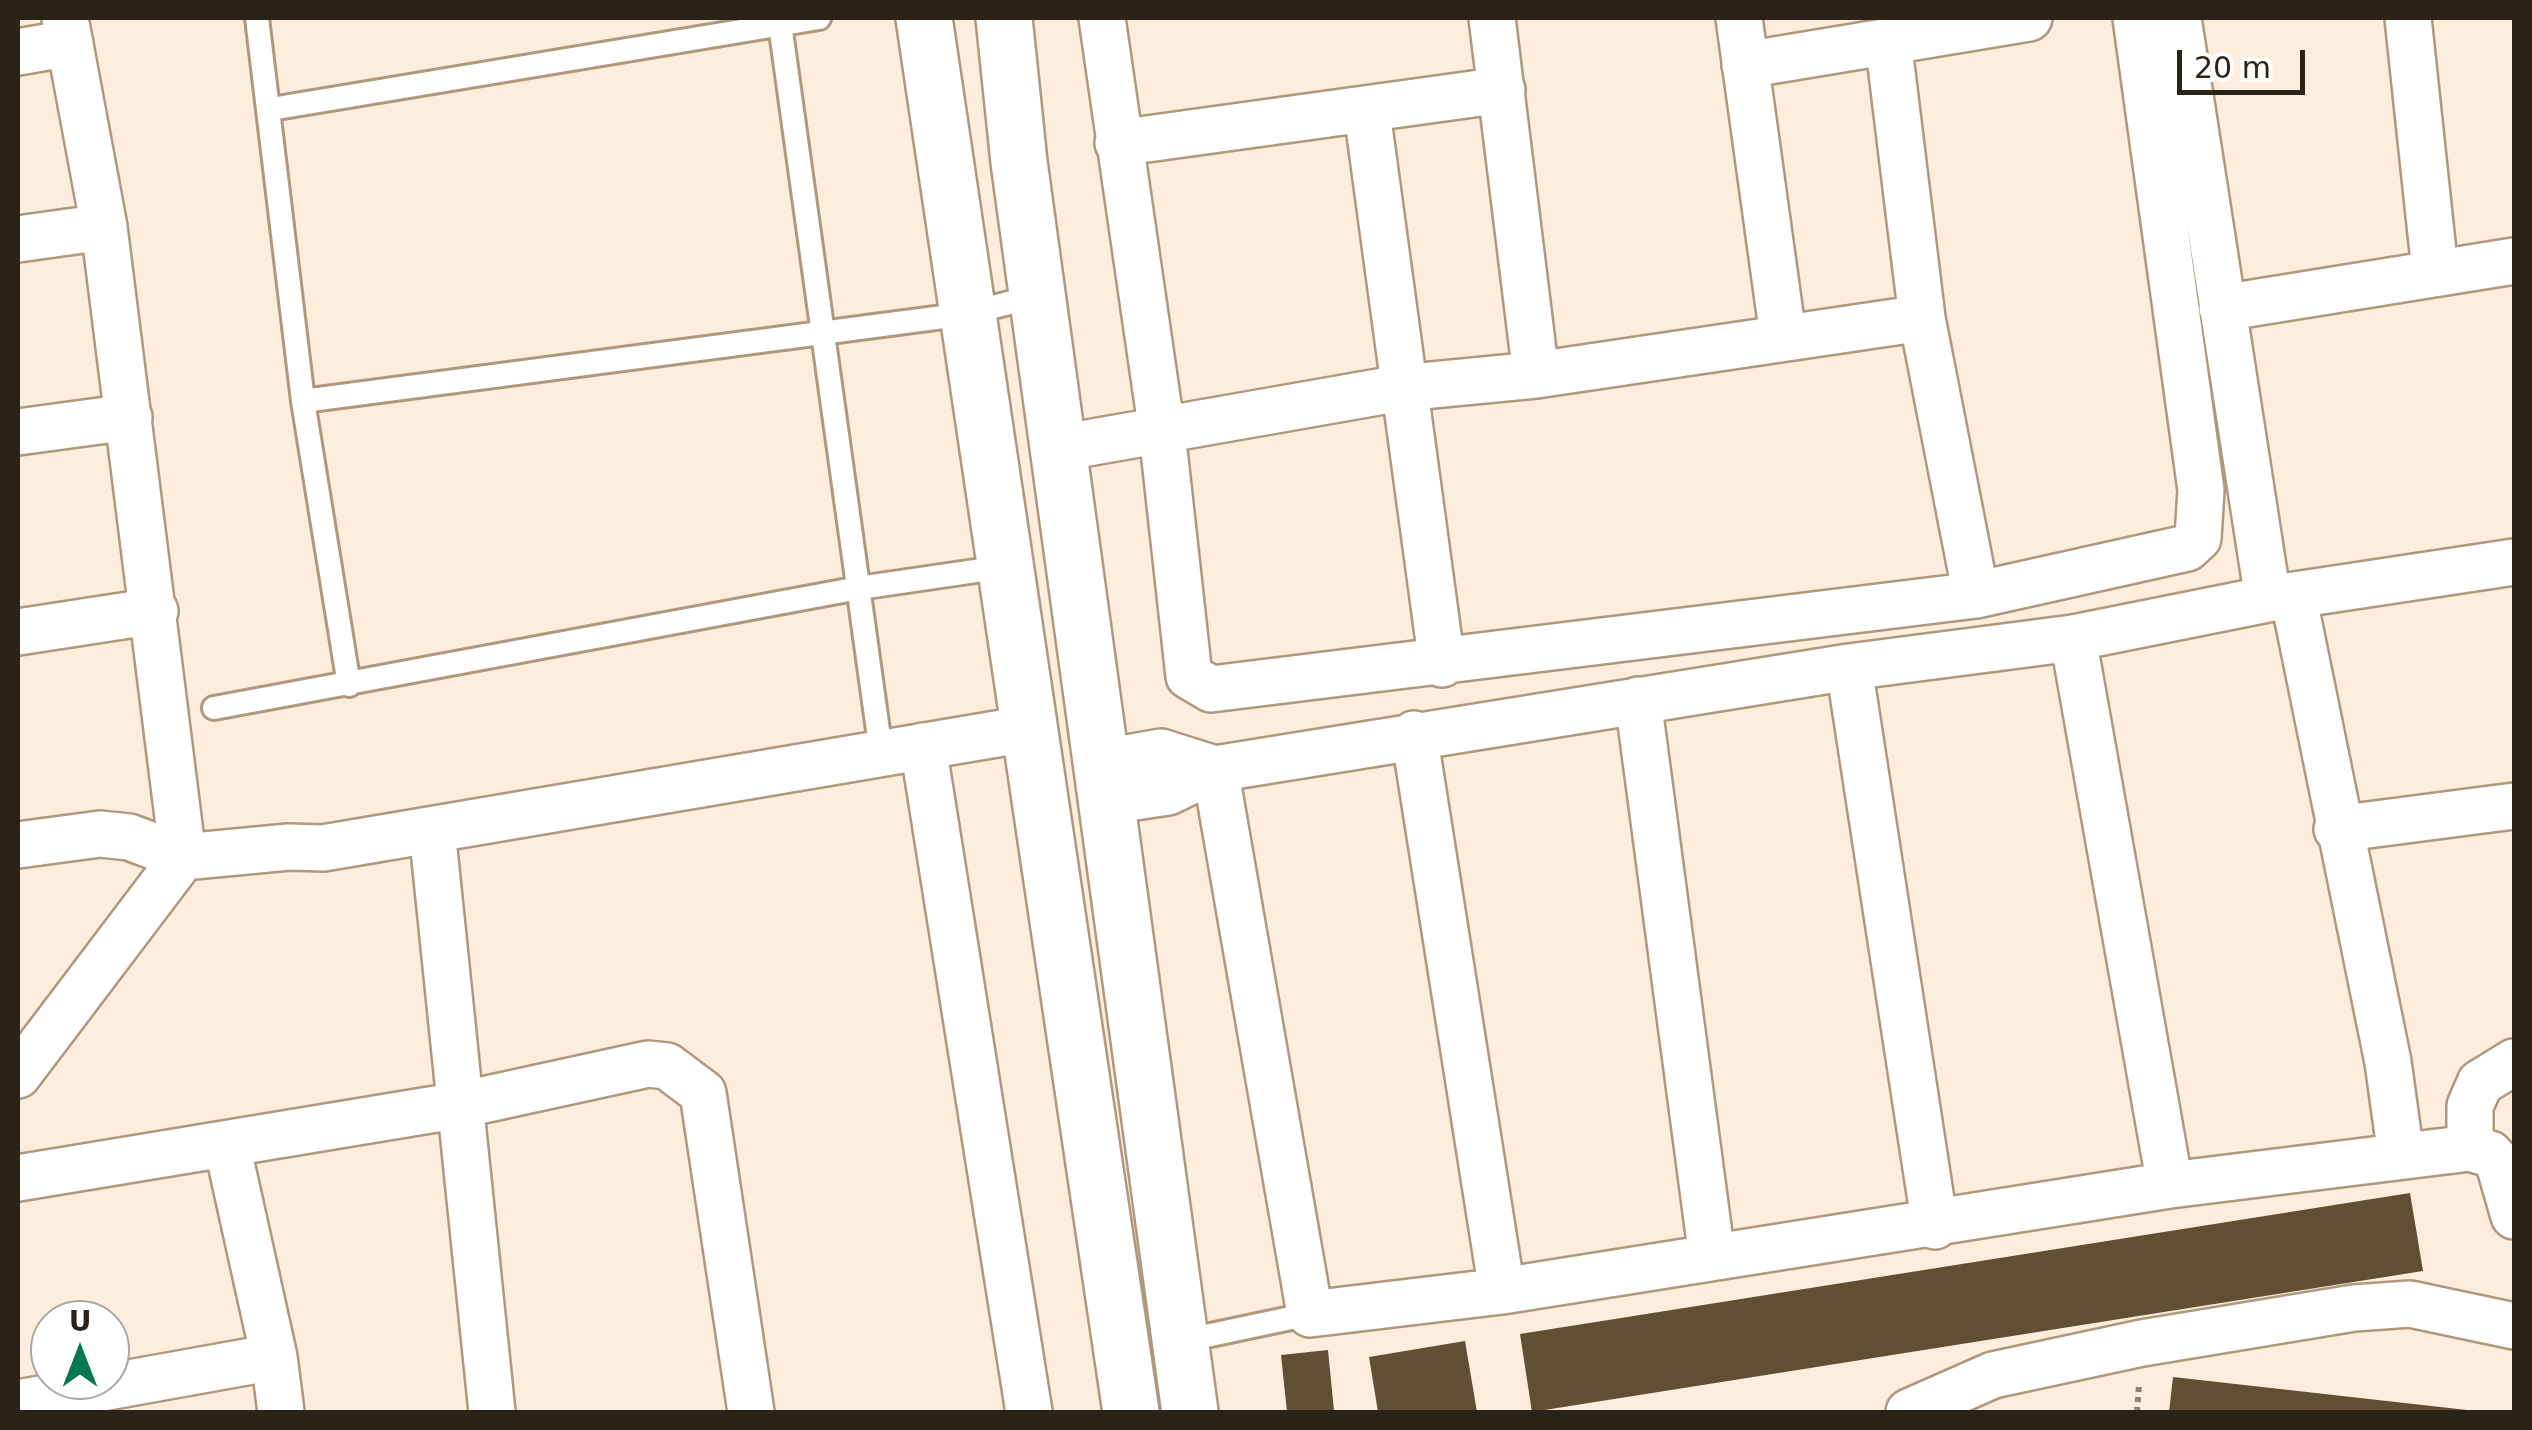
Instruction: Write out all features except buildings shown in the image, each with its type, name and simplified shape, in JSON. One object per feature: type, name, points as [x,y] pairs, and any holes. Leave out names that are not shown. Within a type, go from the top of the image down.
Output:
[{"type":"main road","points":[[924,18],[1026,729],[1131,1412]]},
{"type":"main road","points":[[1004,18],[1190,1412]]},
{"type":"street","points":[[1102,18],[1162,432],[1190,676],[1196,684],[1210,689],[1442,664],[1976,595],[2188,548],[2198,538],[2201,490],[2136,18]]},
{"type":"street","points":[[1492,18],[1536,375]]},
{"type":"street","points":[[1739,18],[1784,336]]},
{"type":"street","points":[[1746,65],[2029,18]]},
{"type":"street","points":[[2178,18],[2244,426],[2388,1062],[2402,1156]]},
{"type":"street","points":[[2408,18],[2435,272]]},
{"type":"street","points":[[18,52],[68,30],[104,227],[183,858],[18,1075]]},
{"type":"street","points":[[1888,40],[1922,318],[1976,595]]},
{"type":"street","points":[[1118,144],[1502,90]]},
{"type":"street","points":[[1367,112],[1401,388],[1442,664]]},
{"type":"street","points":[[18,239],[104,227]]},
{"type":"street","points":[[2222,308],[2514,262]]},
{"type":"street","points":[[1059,448],[1401,388],[1536,375],[1922,318]]},
{"type":"street","points":[[18,432],[130,417]]},
{"type":"street","points":[[1106,781],[1161,752],[1215,769],[1849,666],[2074,638],[2281,597],[2514,562]]},
{"type":"street","points":[[18,632],[155,611]]},
{"type":"street","points":[[2074,638],[2170,1185]]},
{"type":"street","points":[[1849,666],[1936,1226]]},
{"type":"street","points":[[1638,700],[1712,1257]]},
{"type":"street","points":[[18,845],[116,834],[183,858],[288,847],[323,848],[1026,729]]},
{"type":"street","points":[[1414,734],[1502,1291]]},
{"type":"street","points":[[902,749],[1029,1412]]},
{"type":"street","points":[[1215,769],[1310,1314],[1502,1291],[1936,1226],[2170,1185],[2470,1148],[2490,1154],[2498,1164],[2514,1216]]},
{"type":"street","points":[[2337,829],[2514,806]]},
{"type":"street","points":[[432,830],[492,1412]]},
{"type":"street","points":[[2470,1148],[2470,1106],[2480,1082],[2514,1062]]},
{"type":"street","points":[[18,1178],[460,1105],[648,1064],[667,1066],[703,1093],[750,1412]]},
{"type":"street","points":[[226,1146],[274,1357],[282,1412]]},
{"type":"street","points":[[1909,1412],[1993,1375],[2160,1340],[2354,1308],[2410,1304],[2514,1326]]},
{"type":"street","points":[[18,1403],[274,1357]]},
{"type":"lane","points":[[257,18],[271,108],[302,401],[349,685]]},
{"type":"lane","points":[[271,108],[745,23],[780,24],[819,18]]},
{"type":"lane","points":[[780,24],[859,588],[902,749]]},
{"type":"lane","points":[[302,401],[966,314],[1038,295]]},
{"type":"lane","points":[[214,708],[859,588],[1003,567]]},
{"type":"lane","points":[[1182,1341],[1310,1314]]}]
